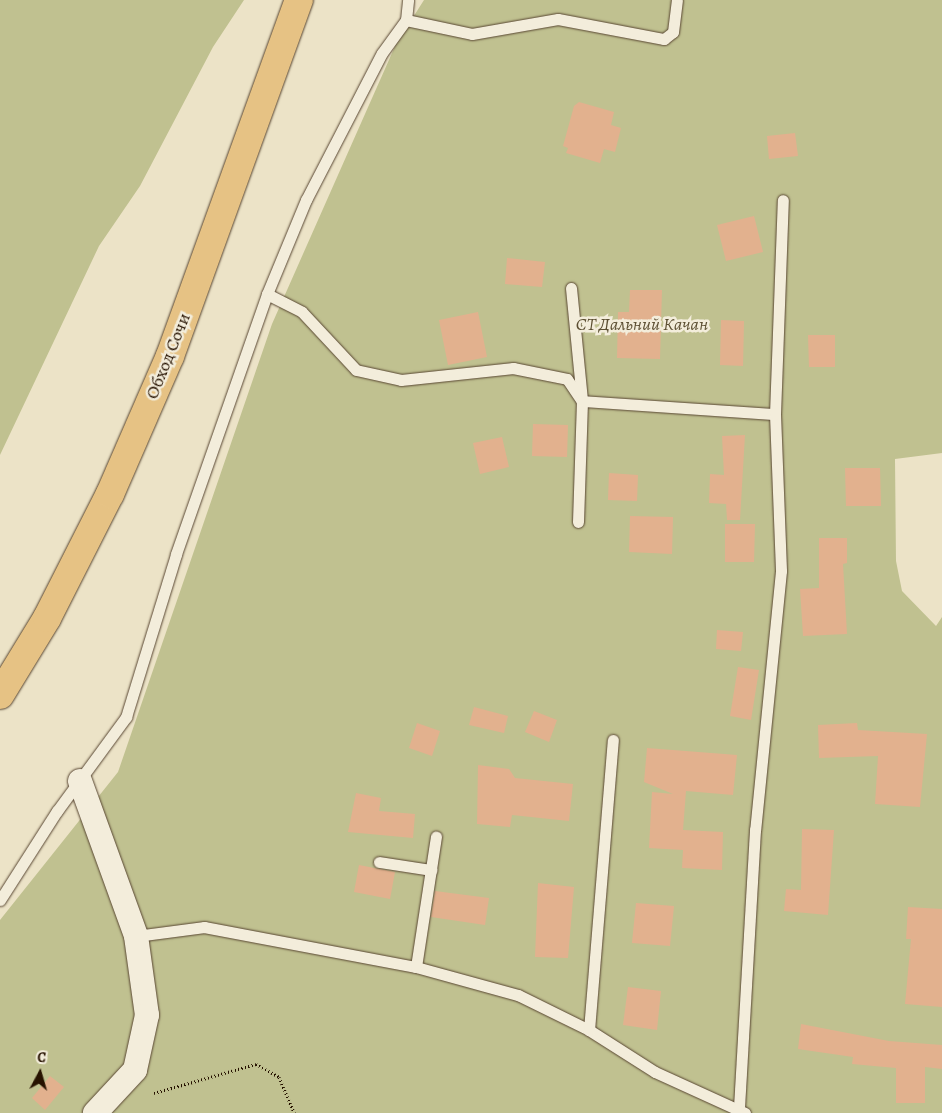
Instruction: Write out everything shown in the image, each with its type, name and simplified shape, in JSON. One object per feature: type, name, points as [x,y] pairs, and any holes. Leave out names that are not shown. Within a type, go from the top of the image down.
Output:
[{"type":"highway","name":"Обход Сочи","points":[[0,695],[47,618],[110,494],[170,356],[301,7]]},
{"type":"street","points":[[80,781],[136,936],[148,1015],[135,1070],[95,1113]]},
{"type":"lane","points":[[0,900],[80,781],[126,717],[176,554],[267,294],[306,200],[382,53],[406,20],[408,0]]},
{"type":"lane","points":[[406,20],[472,34],[558,19],[664,39],[673,32],[677,0]]},
{"type":"lane","points":[[136,936],[204,927],[416,967],[518,995],[589,1030],[655,1072],[742,1111],[756,830],[781,571],[775,414],[783,200]]},
{"type":"lane","points":[[571,288],[582,401],[578,522]]},
{"type":"lane","points":[[267,294],[302,312],[356,370],[401,380],[514,368],[554,373],[567,379],[582,401]]},
{"type":"lane","points":[[582,401],[775,414]]},
{"type":"lane","points":[[589,1030],[613,740]]},
{"type":"lane","points":[[416,967],[436,837]]},
{"type":"lane","points":[[379,862],[431,870]]},
{"type":"path","points":[[154,1093],[256,1064],[279,1077],[294,1113]]},
{"type":"green space","points":[[0,0],[244,0],[213,47],[140,186],[99,246],[0,455]]},
{"type":"green space","name":"СТ Дальний Качан","points":[[424,0],[942,0],[942,453],[895,459],[896,561],[902,591],[936,626],[942,617],[942,1113],[0,1113],[0,920],[118,772],[272,324],[396,44]]},
{"type":"building","points":[[579,102],[614,112],[611,125],[621,128],[615,152],[604,149],[600,163],[566,153],[568,148],[563,146],[574,106]]},
{"type":"building","points":[[795,133],[798,156],[769,159],[767,136]]},
{"type":"building","points":[[754,216],[763,252],[726,261],[717,225]]},
{"type":"building","points":[[507,258],[545,262],[542,287],[505,284]]},
{"type":"building","points":[[630,290],[662,290],[660,359],[617,358],[618,312],[629,312]]},
{"type":"building","points":[[478,312],[487,357],[448,365],[439,320]]},
{"type":"building","points":[[721,320],[744,321],[743,366],[720,365]]},
{"type":"building","points":[[808,335],[835,335],[835,367],[809,367]]},
{"type":"building","points":[[533,424],[568,425],[567,457],[532,456]]},
{"type":"building","points":[[745,435],[740,520],[727,520],[726,504],[709,503],[710,474],[724,475],[722,436]]},
{"type":"building","points":[[502,437],[509,467],[480,474],[473,443]]},
{"type":"building","points":[[845,468],[880,468],[881,506],[846,506]]},
{"type":"building","points":[[609,473],[638,475],[637,501],[608,500]]},
{"type":"building","points":[[630,516],[673,517],[672,554],[629,552]]},
{"type":"building","points":[[725,524],[755,524],[754,562],[725,562]]},
{"type":"building","points":[[819,538],[847,538],[847,563],[843,564],[847,634],[803,636],[800,589],[819,588]]},
{"type":"building","points":[[717,630],[743,632],[741,651],[716,649]]},
{"type":"building","points":[[738,667],[759,670],[751,720],[730,716]]},
{"type":"building","points":[[474,707],[508,716],[504,733],[469,725]]},
{"type":"building","points":[[534,711],[557,720],[549,742],[525,732]]},
{"type":"building","points":[[417,723],[440,731],[432,756],[409,748]]},
{"type":"building","points":[[857,723],[858,730],[927,734],[920,807],[875,804],[878,756],[819,758],[818,725]]},
{"type":"building","points":[[647,748],[737,755],[733,795],[686,791],[683,830],[723,832],[722,870],[682,868],[683,850],[649,848],[652,792],[673,794],[644,782]]},
{"type":"building","points":[[478,765],[509,769],[515,778],[573,784],[569,821],[512,815],[510,827],[477,824]]},
{"type":"building","points":[[356,793],[381,798],[379,811],[415,814],[413,838],[348,832]]},
{"type":"building","points":[[802,829],[834,830],[828,915],[784,911],[786,889],[801,890]]},
{"type":"building","points":[[359,865],[395,872],[390,899],[354,892]]},
{"type":"building","points":[[538,883],[574,887],[568,958],[535,957]]},
{"type":"building","points":[[435,891],[489,898],[485,925],[431,917]]},
{"type":"building","points":[[636,903],[674,906],[670,946],[632,943]]},
{"type":"building","points":[[908,907],[942,909],[942,1007],[905,1004],[911,939],[906,939]]},
{"type":"building","points":[[628,987],[661,991],[657,1030],[623,1025]]},
{"type":"building","points":[[801,1024],[889,1041],[942,1045],[942,1069],[925,1067],[925,1103],[896,1103],[896,1068],[852,1064],[853,1057],[798,1049]]},
{"type":"building","points":[[50,1076],[64,1087],[45,1110],[32,1098]]}]
